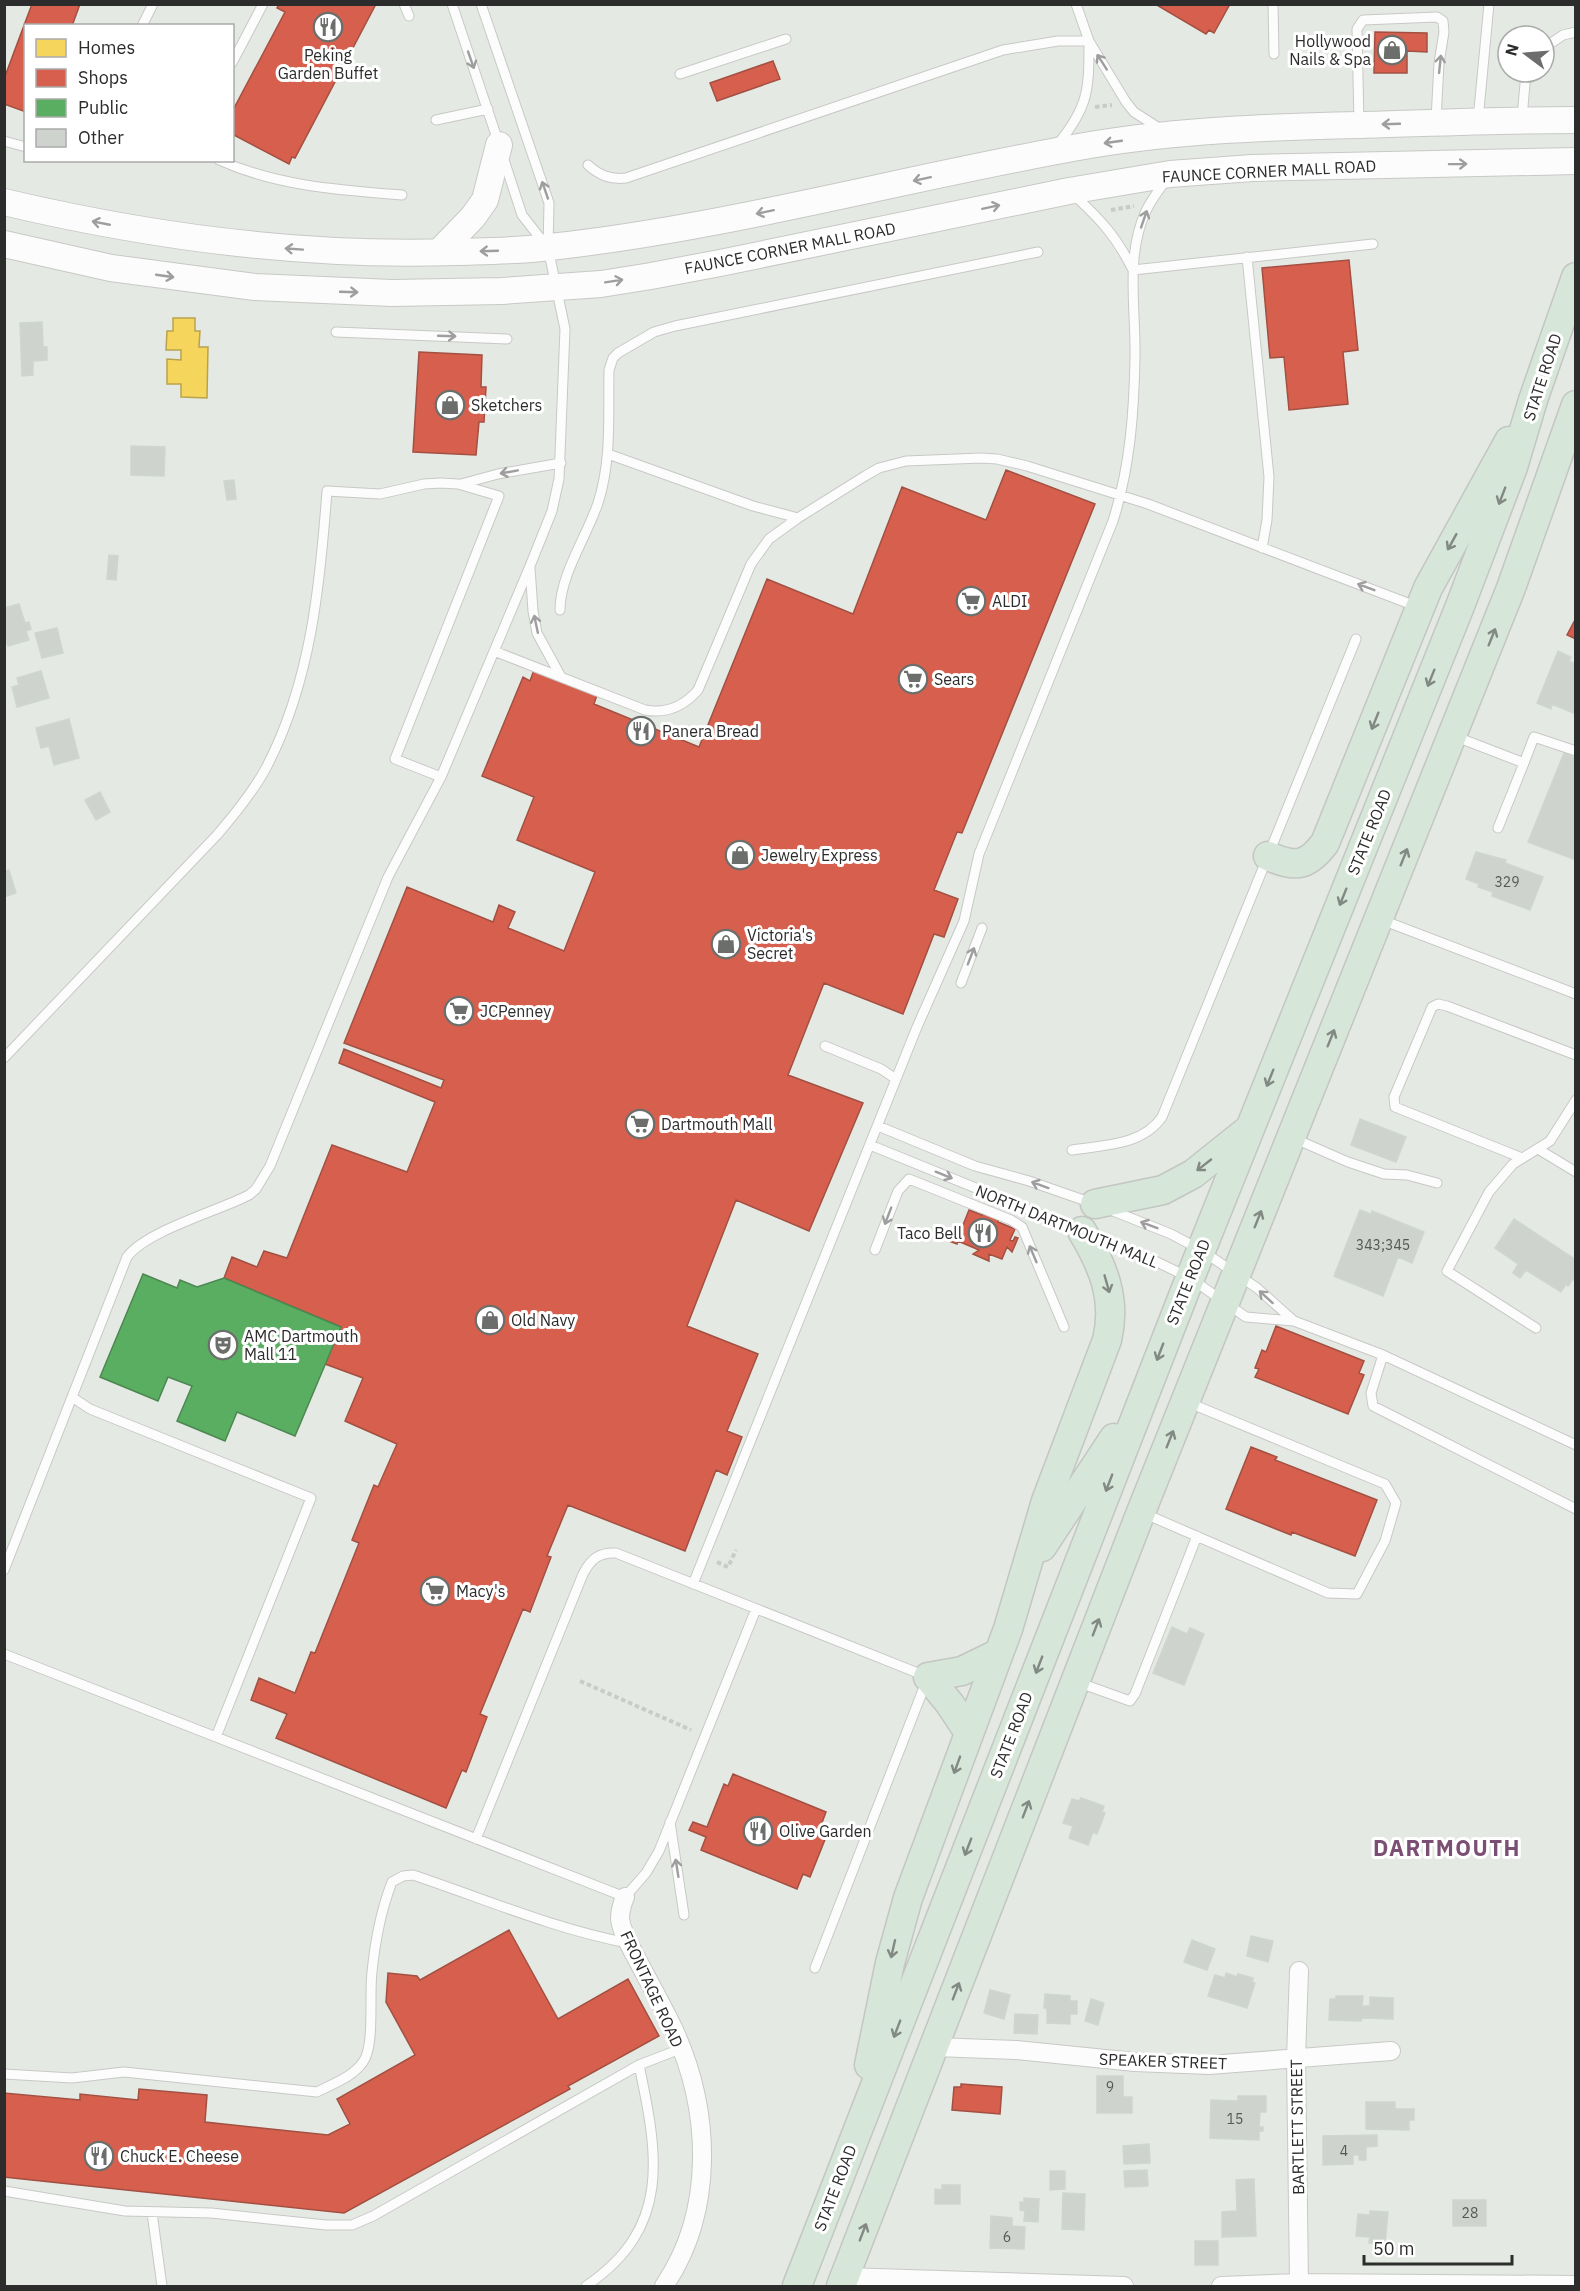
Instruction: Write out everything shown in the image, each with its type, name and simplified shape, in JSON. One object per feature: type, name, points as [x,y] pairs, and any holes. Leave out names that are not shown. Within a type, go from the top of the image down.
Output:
[{"type":"main road","points":[[4,202],[128,228],[234,244],[343,251],[439,252],[548,248],[705,224],[1090,145],[1169,135],[1306,126],[1575,120]]},
{"type":"main road","points":[[439,252],[480,208],[490,185],[499,145]]},
{"type":"main road","name":"FAUNCE CORNER MALL ROAD","points":[[4,244],[111,268],[255,287],[392,293],[556,288],[601,284],[720,264],[1069,191],[1170,174],[1252,168],[1575,161]]},
{"type":"main road","name":"STATE ROAD","points":[[797,2286],[1200,1250],[1514,467],[1533,400],[1575,278]]},
{"type":"main road","points":[[1268,856],[1290,865],[1297,864],[1313,857],[1326,843],[1437,570],[1493,467],[1533,400]]},
{"type":"main road","points":[[843,2282],[1141,1512],[1512,588],[1571,431],[1575,405]]},
{"type":"main road","points":[[1095,1204],[1145,1195],[1171,1186],[1193,1174],[1250,1128]]},
{"type":"main road","points":[[853,2143],[890,1963],[902,1916],[999,1653],[1046,1501],[1103,1354],[1111,1326],[1110,1294],[1105,1276],[1082,1231]]},
{"type":"main road","points":[[1026,1571],[1145,1390]]},
{"type":"main road","points":[[969,1733],[950,1704],[928,1677],[962,1671],[999,1653]]},
{"type":"street","name":"FRONTAGE ROAD","points":[[625,1898],[620,1921],[628,1942],[675,2032],[690,2075],[696,2105],[702,2175],[692,2232],[675,2269],[664,2286]]},
{"type":"street","name":"BARTLETT STREET","points":[[1299,1971],[1296,2058],[1299,2283]]},
{"type":"street","name":"SPEAKER STREET","points":[[934,2047],[1016,2050],[1172,2064],[1238,2064],[1391,2051]]},
{"type":"street","points":[[843,2282],[1125,2286]]},
{"type":"street","points":[[1221,2286],[1299,2283],[1575,2285]]},
{"type":"lane","points":[[143,24],[153,4]]},
{"type":"lane","points":[[234,59],[263,4]]},
{"type":"lane","points":[[404,4],[409,16]]},
{"type":"lane","points":[[452,4],[522,215],[548,248]]},
{"type":"lane","points":[[4,1570],[124,1263],[132,1250],[148,1239],[249,1195],[264,1178],[388,877],[441,777],[552,511],[561,463],[565,329],[548,248],[549,203],[481,4]]},
{"type":"lane","points":[[1076,4],[1089,41],[1126,102],[1143,118],[1169,135]]},
{"type":"lane","points":[[1274,4],[1274,54]]},
{"type":"lane","points":[[1477,122],[1489,4]]},
{"type":"lane","points":[[1359,125],[1358,29],[1363,20],[1437,17],[1443,21],[1444,32],[1439,63],[1436,123]]},
{"type":"lane","points":[[1556,40],[1575,32]]},
{"type":"lane","points":[[680,74],[786,39]]},
{"type":"lane","points":[[588,165],[609,178],[626,178],[1003,50],[1058,41],[1089,41]]},
{"type":"lane","points":[[1051,153],[1071,129],[1084,105],[1088,84],[1089,41]]},
{"type":"lane","points":[[1522,121],[1525,84]]},
{"type":"lane","points":[[436,120],[488,109]]},
{"type":"lane","points":[[4,141],[24,146]]},
{"type":"lane","points":[[224,162],[253,174],[294,184],[402,195]]},
{"type":"lane","points":[[693,1584],[896,1079],[964,921],[980,854],[1113,520],[1128,466],[1135,356],[1133,270],[1146,212],[1170,174]]},
{"type":"lane","points":[[1069,191],[1104,223],[1118,241],[1133,270]]},
{"type":"lane","points":[[1133,270],[1373,244]]},
{"type":"lane","points":[[560,610],[564,586],[598,504],[608,454],[610,364],[618,353],[654,332],[777,304],[1038,252]]},
{"type":"lane","points":[[1247,257],[1269,477],[1268,520],[1262,548]]},
{"type":"lane","points":[[336,332],[507,339]]},
{"type":"lane","points":[[608,454],[753,506],[798,518]]},
{"type":"lane","points":[[494,651],[636,707],[654,712],[674,708],[691,698],[703,681],[751,564],[770,539],[798,518],[879,468],[906,461],[998,459],[1027,466],[1121,496],[1420,608]]},
{"type":"lane","points":[[4,1058],[217,835],[234,815],[266,768],[288,717],[311,634],[321,576],[327,491],[380,494],[424,484],[458,484],[498,474],[561,463]]},
{"type":"lane","points":[[441,777],[395,759],[499,496],[458,484]]},
{"type":"lane","points":[[530,566],[537,633],[561,677]]},
{"type":"lane","points":[[1072,1150],[1131,1140],[1152,1129],[1162,1117],[1356,639]]},
{"type":"lane","points":[[1452,736],[1524,764]]},
{"type":"lane","points":[[1498,828],[1534,737],[1575,751]]},
{"type":"lane","points":[[1379,919],[1575,994]]},
{"type":"lane","points":[[960,983],[982,928]]},
{"type":"lane","points":[[1522,1158],[1395,1107],[1394,1097],[1432,1008],[1438,1004],[1447,1006],[1575,1055]]},
{"type":"lane","points":[[825,1046],[881,1069],[896,1079]]},
{"type":"lane","points":[[1536,1328],[1447,1270],[1489,1192],[1513,1164],[1550,1142],[1575,1100]]},
{"type":"lane","name":"NORTH DARTMOUTH MALL","points":[[878,1126],[975,1166],[1029,1181],[1171,1234],[1236,1273],[1294,1321]]},
{"type":"lane","points":[[1291,1137],[1348,1162],[1384,1174],[1407,1175],[1437,1183]]},
{"type":"lane","name":"NORTH DARTMOUTH MALL","points":[[870,1145],[1153,1260],[1190,1278],[1246,1317],[1294,1321]]},
{"type":"lane","points":[[1538,1149],[1575,1172]]},
{"type":"lane","points":[[875,1250],[898,1191],[909,1179],[1011,1220],[1022,1227],[1064,1327]]},
{"type":"lane","points":[[1294,1321],[1383,1355],[1575,1445]]},
{"type":"lane","points":[[1383,1355],[1371,1393],[1373,1406],[1575,1509]]},
{"type":"lane","points":[[72,1397],[90,1409],[311,1498],[216,1737]]},
{"type":"lane","points":[[1141,1512],[1328,1593],[1357,1594],[1385,1541],[1396,1503],[1385,1485],[1185,1402]]},
{"type":"lane","points":[[1075,1681],[1130,1701],[1135,1694],[1197,1536]]},
{"type":"lane","points":[[476,1839],[588,1564],[602,1554],[616,1553],[928,1677],[815,1968]]},
{"type":"lane","points":[[4,1654],[625,1898],[653,1863],[756,1609]]},
{"type":"lane","points":[[670,1821],[684,1915]]},
{"type":"lane","points":[[4,2074],[72,2078],[124,2072],[317,2092],[344,2078],[362,2064],[369,2051],[372,1972],[379,1928],[392,1882],[403,1876],[413,1875],[488,1900],[543,1922],[591,1936],[628,1942]]},
{"type":"lane","points":[[4,2191],[94,2207],[152,2213],[211,2213],[342,2226],[361,2223],[639,2065],[680,2049]]},
{"type":"lane","points":[[586,2286],[609,2270],[630,2248],[647,2208],[653,2175],[652,2141],[639,2065]]},
{"type":"lane","points":[[152,2213],[162,2286]]},
{"type":"path","points":[[1094,107],[1115,105]]},
{"type":"path","points":[[1111,210],[1135,206]]},
{"type":"path","points":[[717,1562],[728,1567],[736,1550]]},
{"type":"path","points":[[580,1681],[691,1730]]},
{"type":"building: Homes","points":[[173,318],[195,318],[195,331],[200,331],[199,347],[208,347],[207,398],[181,397],[181,384],[167,384],[167,359],[181,360],[181,350],[166,350],[167,331],[173,331]]},
{"type":"building: Shops","points":[[32,4],[80,4],[73,24],[25,24]]},
{"type":"building: Shops","points":[[279,4],[376,4],[295,158],[292,157],[289,164],[234,135],[234,108],[285,12],[277,8]]},
{"type":"building: Shops","points":[[1155,4],[1230,4],[1214,33],[1209,30],[1206,34]]},
{"type":"building: Shops","points":[[24,25],[24,111],[4,104],[4,79]]},
{"type":"building: Shops","points":[[1375,32],[1427,33],[1427,52],[1407,51],[1407,73],[1374,73]]},
{"type":"building: Shops","points":[[773,61],[780,79],[717,101],[710,83]]},
{"type":"building: Shops","points":[[1349,260],[1358,350],[1343,352],[1348,404],[1289,410],[1284,357],[1270,358],[1262,268]]},
{"type":"building: Shops","name":"Sketchers","points":[[419,352],[482,355],[481,387],[486,387],[484,422],[479,422],[476,455],[413,452]]},
{"type":"building: Shops","name":"Dartmouth Mall","points":[[1006,470],[1095,504],[962,833],[957,832],[934,890],[958,899],[944,937],[934,934],[903,1014],[824,983],[788,1075],[863,1103],[809,1231],[736,1200],[687,1326],[758,1354],[727,1431],[742,1437],[727,1475],[716,1470],[685,1551],[568,1505],[547,1556],[551,1557],[530,1612],[523,1609],[480,1714],[487,1717],[466,1772],[462,1770],[446,1808],[276,1738],[287,1714],[251,1700],[259,1678],[295,1693],[311,1652],[315,1653],[359,1543],[352,1540],[374,1485],[378,1487],[397,1444],[345,1421],[363,1378],[325,1364],[341,1327],[224,1278],[232,1257],[257,1267],[264,1251],[287,1258],[332,1145],[407,1172],[435,1102],[339,1063],[344,1049],[441,1088],[444,1080],[344,1043],[407,887],[493,922],[499,905],[515,912],[508,928],[564,951],[595,872],[517,840],[534,797],[482,776],[523,677],[530,681],[534,670],[597,695],[594,704],[699,747],[767,579],[853,614],[902,487],[986,520]]},
{"type":"building: Shops","points":[[1576,618],[1576,639],[1567,635]]},
{"type":"building: Shops","name":"Taco Bell","points":[[969,1210],[982,1215],[984,1212],[1000,1218],[998,1222],[1015,1229],[1010,1240],[1018,1238],[1012,1252],[1007,1247],[1002,1259],[989,1254],[989,1261],[973,1254],[979,1250],[958,1241],[957,1244],[949,1241],[955,1227],[961,1230]]},
{"type":"building: Shops","points":[[1276,1326],[1364,1361],[1359,1373],[1364,1375],[1348,1414],[1255,1377],[1259,1369],[1255,1368],[1262,1350],[1266,1352]]},
{"type":"building: Shops","points":[[1251,1447],[1277,1457],[1275,1460],[1377,1500],[1355,1556],[1292,1532],[1291,1535],[1226,1509]]},
{"type":"building: Shops","name":"Olive Garden","points":[[733,1774],[826,1812],[820,1828],[828,1832],[810,1877],[803,1874],[797,1889],[701,1850],[706,1837],[689,1830],[693,1822],[707,1827],[724,1784],[728,1786]]},
{"type":"building: Shops","points":[[509,1930],[558,2019],[628,1979],[659,2036],[568,2086],[570,2089],[344,2213],[4,2177],[4,2093],[80,2100],[80,2094],[138,2100],[139,2089],[207,2095],[205,2122],[328,2135],[350,2124],[337,2099],[415,2055],[386,2002],[388,1973],[417,1976],[420,1980]]},
{"type":"building: Shops","points":[[961,2084],[1002,2087],[1000,2114],[952,2110],[954,2087],[961,2087]]},
{"type":"building: Public","name":"AMC Dartmouth Mall 11","points":[[143,1274],[177,1288],[180,1280],[197,1287],[224,1278],[341,1327],[295,1436],[237,1412],[225,1441],[177,1421],[192,1386],[168,1377],[158,1401],[100,1377]]},
{"type":"building: Other","points":[[42,322],[43,347],[47,347],[47,360],[33,361],[33,375],[22,376],[20,323]]},
{"type":"building: Other","points":[[131,446],[165,447],[164,476],[131,475]]},
{"type":"building: Other","points":[[234,480],[236,499],[227,500],[224,481]]},
{"type":"building: Other","points":[[109,555],[118,556],[116,580],[107,579]]},
{"type":"building: Other","points":[[19,604],[25,623],[29,622],[31,629],[26,631],[29,640],[8,646],[4,633],[4,608]]},
{"type":"building: Other","points":[[57,628],[63,653],[42,658],[35,633]]},
{"type":"building: Other","points":[[1558,651],[1571,657],[1569,661],[1576,664],[1576,714],[1552,704],[1551,709],[1537,703]]},
{"type":"building: Other","points":[[41,671],[49,698],[17,707],[12,687],[19,685],[17,678]]},
{"type":"building: Other","points":[[69,719],[79,758],[54,765],[49,746],[41,748],[36,728]]},
{"type":"building: Other","points":[[1564,753],[1576,758],[1576,860],[1528,842]]},
{"type":"building: Other","points":[[100,792],[110,812],[96,820],[85,800]]},
{"type":"building: Other","points":[[1476,852],[1506,860],[1505,863],[1543,877],[1530,910],[1492,896],[1493,892],[1478,887],[1479,884],[1466,879]]},
{"type":"building: Other","points":[[9,870],[16,893],[4,897],[4,871]]},
{"type":"building: Other","points":[[1360,1119],[1406,1137],[1396,1162],[1351,1145]]},
{"type":"building: Other","points":[[1360,1210],[1371,1214],[1372,1211],[1424,1232],[1412,1263],[1398,1257],[1383,1296],[1334,1276]]},
{"type":"building: Other","points":[[1514,1219],[1576,1260],[1576,1275],[1561,1292],[1526,1270],[1520,1278],[1513,1273],[1518,1264],[1495,1248]]},
{"type":"building: Other","points":[[1172,1627],[1187,1634],[1190,1628],[1204,1634],[1184,1685],[1153,1673]]},
{"type":"building: Other","points":[[1081,1798],[1104,1806],[1102,1812],[1105,1813],[1097,1834],[1093,1832],[1088,1845],[1069,1838],[1073,1826],[1063,1823],[1072,1799],[1079,1801]]},
{"type":"building: Other","points":[[1251,1936],[1273,1941],[1268,1962],[1247,1956]]},
{"type":"building: Other","points":[[1192,1940],[1215,1949],[1207,1970],[1184,1962]]},
{"type":"building: Other","points":[[1226,1973],[1237,1977],[1238,1974],[1253,1978],[1252,1982],[1255,1983],[1247,2008],[1208,1996],[1215,1975],[1225,1978]]},
{"type":"building: Other","points":[[990,1990],[1010,1995],[1004,2019],[984,2013]]},
{"type":"building: Other","points":[[1045,1994],[1070,1996],[1070,2001],[1077,2001],[1077,2014],[1070,2014],[1070,2024],[1047,2023],[1047,2008],[1044,2008]]},
{"type":"building: Other","points":[[1336,1996],[1363,1996],[1362,2006],[1370,2006],[1370,1997],[1393,1998],[1393,2019],[1329,2020],[1330,1999],[1336,1999]]},
{"type":"building: Other","points":[[1091,1999],[1104,2003],[1098,2025],[1085,2021]]},
{"type":"building: Other","points":[[1015,2014],[1038,2015],[1037,2034],[1014,2033]]},
{"type":"building: Other","points":[[1097,2076],[1123,2076],[1123,2097],[1132,2097],[1132,2113],[1097,2113]]},
{"type":"building: Other","points":[[1238,2096],[1266,2096],[1266,2112],[1260,2112],[1259,2127],[1263,2127],[1263,2131],[1259,2131],[1259,2140],[1210,2138],[1211,2100],[1238,2101]]},
{"type":"building: Other","points":[[1366,2102],[1395,2102],[1395,2109],[1414,2109],[1414,2120],[1409,2120],[1409,2130],[1366,2129]]},
{"type":"building: Other","points":[[1377,2135],[1377,2146],[1366,2147],[1366,2160],[1359,2160],[1359,2155],[1353,2155],[1353,2164],[1323,2165],[1323,2136]]},
{"type":"building: Other","points":[[1149,2144],[1150,2163],[1124,2164],[1123,2146]]},
{"type":"building: Other","points":[[1147,2170],[1148,2186],[1125,2187],[1124,2171]]},
{"type":"building: Other","points":[[1050,2171],[1065,2171],[1065,2189],[1050,2190]]},
{"type":"building: Other","points":[[1254,2179],[1256,2236],[1222,2237],[1222,2212],[1237,2211],[1236,2180]]},
{"type":"building: Other","points":[[942,2185],[960,2185],[960,2204],[935,2204],[935,2189],[942,2190]]},
{"type":"building: Other","points":[[1063,2193],[1085,2194],[1084,2230],[1062,2229]]},
{"type":"building: Other","points":[[1024,2198],[1039,2199],[1038,2222],[1024,2221],[1025,2211],[1020,2210],[1020,2202],[1024,2202]]},
{"type":"building: Other","points":[[1453,2200],[1486,2200],[1486,2226],[1453,2226]]},
{"type":"building: Other","points":[[1370,2211],[1388,2212],[1385,2244],[1369,2243],[1370,2237],[1356,2236],[1358,2214],[1370,2215]]},
{"type":"building: Other","points":[[991,2216],[1012,2218],[1012,2226],[1025,2227],[1024,2249],[990,2248]]},
{"type":"building: Other","points":[[1195,2241],[1218,2241],[1218,2265],[1195,2265]]},
{"type":"place","name":"Peking Garden Buffet","points":[[328,27]]},
{"type":"place","name":"Hollywood Nails & Spa","points":[[1392,50]]},
{"type":"place","name":"Sketchers","points":[[450,405]]},
{"type":"place","name":"ALDI","points":[[971,601]]},
{"type":"place","name":"Sears","points":[[913,679]]},
{"type":"place","name":"Panera Bread","points":[[641,731]]},
{"type":"place","name":"Jewelry Express","points":[[740,855]]},
{"type":"place","name":"Victoria's Secret","points":[[726,944]]},
{"type":"place","name":"JCPenney","points":[[459,1011]]},
{"type":"place","name":"Dartmouth Mall","points":[[640,1124]]},
{"type":"place","name":"Taco Bell","points":[[983,1233]]},
{"type":"place","name":"Old Navy","points":[[490,1320]]},
{"type":"place","name":"AMC Dartmouth Mall 11","points":[[223,1345]]},
{"type":"place","name":"Macy's","points":[[435,1591]]},
{"type":"place","name":"Olive Garden","points":[[758,1831]]},
{"type":"place","name":"Chuck E. Cheese","points":[[99,2156]]},
{"type":"district","name":"DARTMOUTH","points":[[1447,1848]]}]
